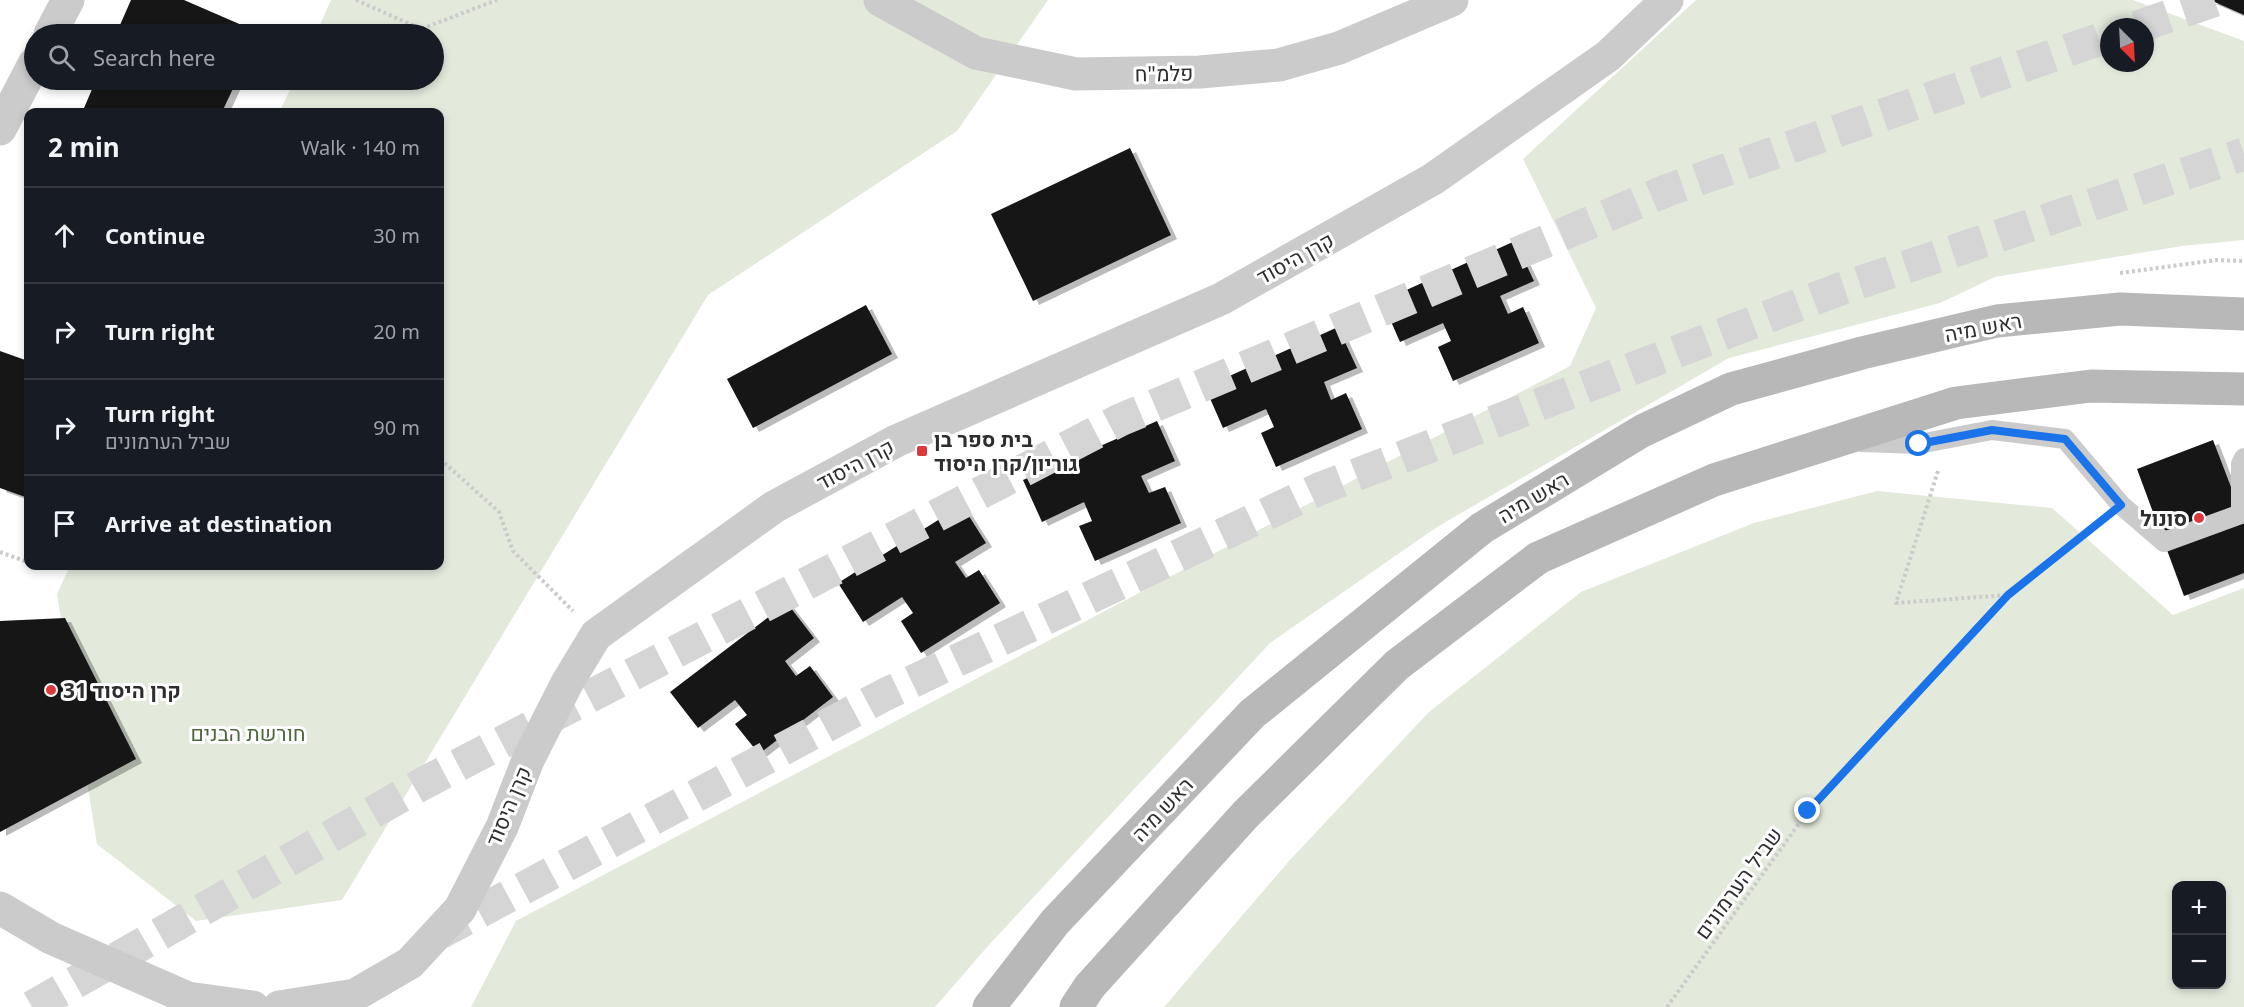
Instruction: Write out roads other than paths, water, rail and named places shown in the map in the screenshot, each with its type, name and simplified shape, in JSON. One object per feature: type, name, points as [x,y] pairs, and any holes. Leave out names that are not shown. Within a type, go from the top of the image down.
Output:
[{"type":"street","points":[[56,24],[69,0]]},
{"type":"street","name":"פלמ\"ח","points":[[880,0],[976,53],[1076,74],[1200,72],[1279,65],[1339,48],[1452,0]]},
{"type":"street","name":"קרן היסוד","points":[[279,1007],[355,995],[410,963],[460,909],[502,827],[528,760],[567,683],[596,635],[774,507],[896,441],[1221,299],[1433,179],[1608,56],[1667,0]]},
{"type":"street","points":[[0,129],[24,83]]},
{"type":"street","name":"ראש מיה","points":[[989,1007],[1055,922],[1252,714],[1482,528],[1642,431],[1731,389],[1862,353],[1997,321],[2120,309],[2244,314]]},
{"type":"street","points":[[1076,1007],[1090,986],[1246,814],[1396,665],[1538,558],[1714,480],[1956,403],[2091,386],[2244,389]]},
{"type":"street","points":[[0,908],[51,938],[188,998],[253,1007]]},
{"type":"lane","points":[[1835,440],[1919,444],[1992,430],[2065,439],[2121,505],[2164,542],[2241,514],[2241,464],[2244,458]]},
{"type":"tunnel","points":[[2154,21],[2216,0]]},
{"type":"tunnel","points":[[32,1007],[424,783],[1120,420],[1668,190],[2100,39]]},
{"type":"tunnel","points":[[436,935],[884,695],[1319,489],[1840,289],[2244,154]]},
{"type":"place","name":"בית ספר בן גוריון/קרן היסוד","points":[[922,451]]},
{"type":"place","name":"סונול","points":[[2199,518]]},
{"type":"place","name":"קרן היסוד 31","points":[[51,690]]},
{"type":"park label","name":"חורשת הבנים","points":[[248,733]]}]
